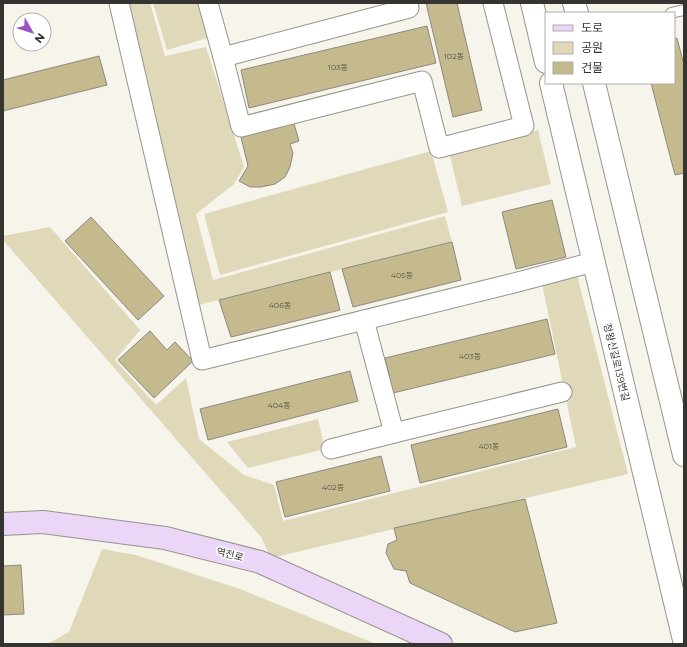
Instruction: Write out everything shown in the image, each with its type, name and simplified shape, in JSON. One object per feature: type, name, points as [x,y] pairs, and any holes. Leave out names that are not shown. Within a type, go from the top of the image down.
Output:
[{"type":"main road","name":"역전로","points":[[3,524],[43,522],[165,538],[260,562],[441,644]]},
{"type":"street","points":[[119,3],[202,360],[593,262]]},
{"type":"street","points":[[208,3],[224,57],[241,127],[422,81],[439,148],[524,126],[493,3]]},
{"type":"street","points":[[224,57],[409,8],[408,3]]},
{"type":"street","points":[[532,3],[545,58]]},
{"type":"street","name":"정왕신길로139번길","points":[[551,84],[684,640]]},
{"type":"street","points":[[594,84],[684,455]]},
{"type":"street","points":[[364,320],[394,433]]},
{"type":"street","points":[[331,449],[562,392]]},
{"type":"green space","points":[[120,3],[150,3],[165,56],[206,47],[244,167],[234,184],[196,214],[213,280],[445,216],[452,242],[190,307]]},
{"type":"green space","points":[[153,3],[201,3],[211,37],[167,50]]},
{"type":"green space","points":[[538,130],[551,184],[462,206],[449,152]]},
{"type":"green space","points":[[431,151],[448,212],[220,275],[204,214]]},
{"type":"green space","points":[[50,227],[140,330],[115,360],[156,405],[186,378],[199,439],[244,475],[274,485],[283,521],[576,447],[541,279],[576,271],[628,474],[271,558],[261,537],[3,240],[3,236]]},
{"type":"green space","points":[[318,419],[325,449],[248,468],[227,442]]},
{"type":"green space","points":[[102,549],[136,555],[240,589],[376,644],[47,644],[69,632]]},
{"type":"building","points":[[426,3],[457,3],[482,110],[453,117]]},
{"type":"building","points":[[427,26],[436,63],[249,108],[241,70]]},
{"type":"building","points":[[677,38],[684,65],[684,173],[675,175],[651,84],[675,84],[675,39]]},
{"type":"building","points":[[99,56],[107,85],[3,111],[3,80]]},
{"type":"building","points":[[293,120],[299,141],[290,144],[293,153],[290,167],[285,177],[275,184],[261,187],[250,187],[239,181],[248,166],[240,133]]},
{"type":"building","points":[[552,200],[566,257],[516,269],[502,212]]},
{"type":"building","points":[[91,217],[164,296],[138,320],[65,241]]},
{"type":"building","points":[[452,242],[461,280],[353,307],[342,269]]},
{"type":"building","points":[[330,272],[340,310],[231,337],[219,300]]},
{"type":"building","points":[[547,319],[555,354],[393,393],[385,358]]},
{"type":"building","points":[[150,331],[167,350],[175,342],[193,361],[154,398],[118,360]]},
{"type":"building","points":[[350,371],[358,401],[208,440],[200,409]]},
{"type":"building","points":[[558,409],[567,447],[420,483],[411,445]]},
{"type":"building","points":[[381,456],[390,491],[285,517],[276,482]]},
{"type":"building","points":[[525,499],[557,623],[515,632],[410,583],[406,571],[394,569],[386,553],[388,544],[397,540],[394,528]]},
{"type":"building","points":[[21,565],[24,614],[3,615],[3,566]]}]
